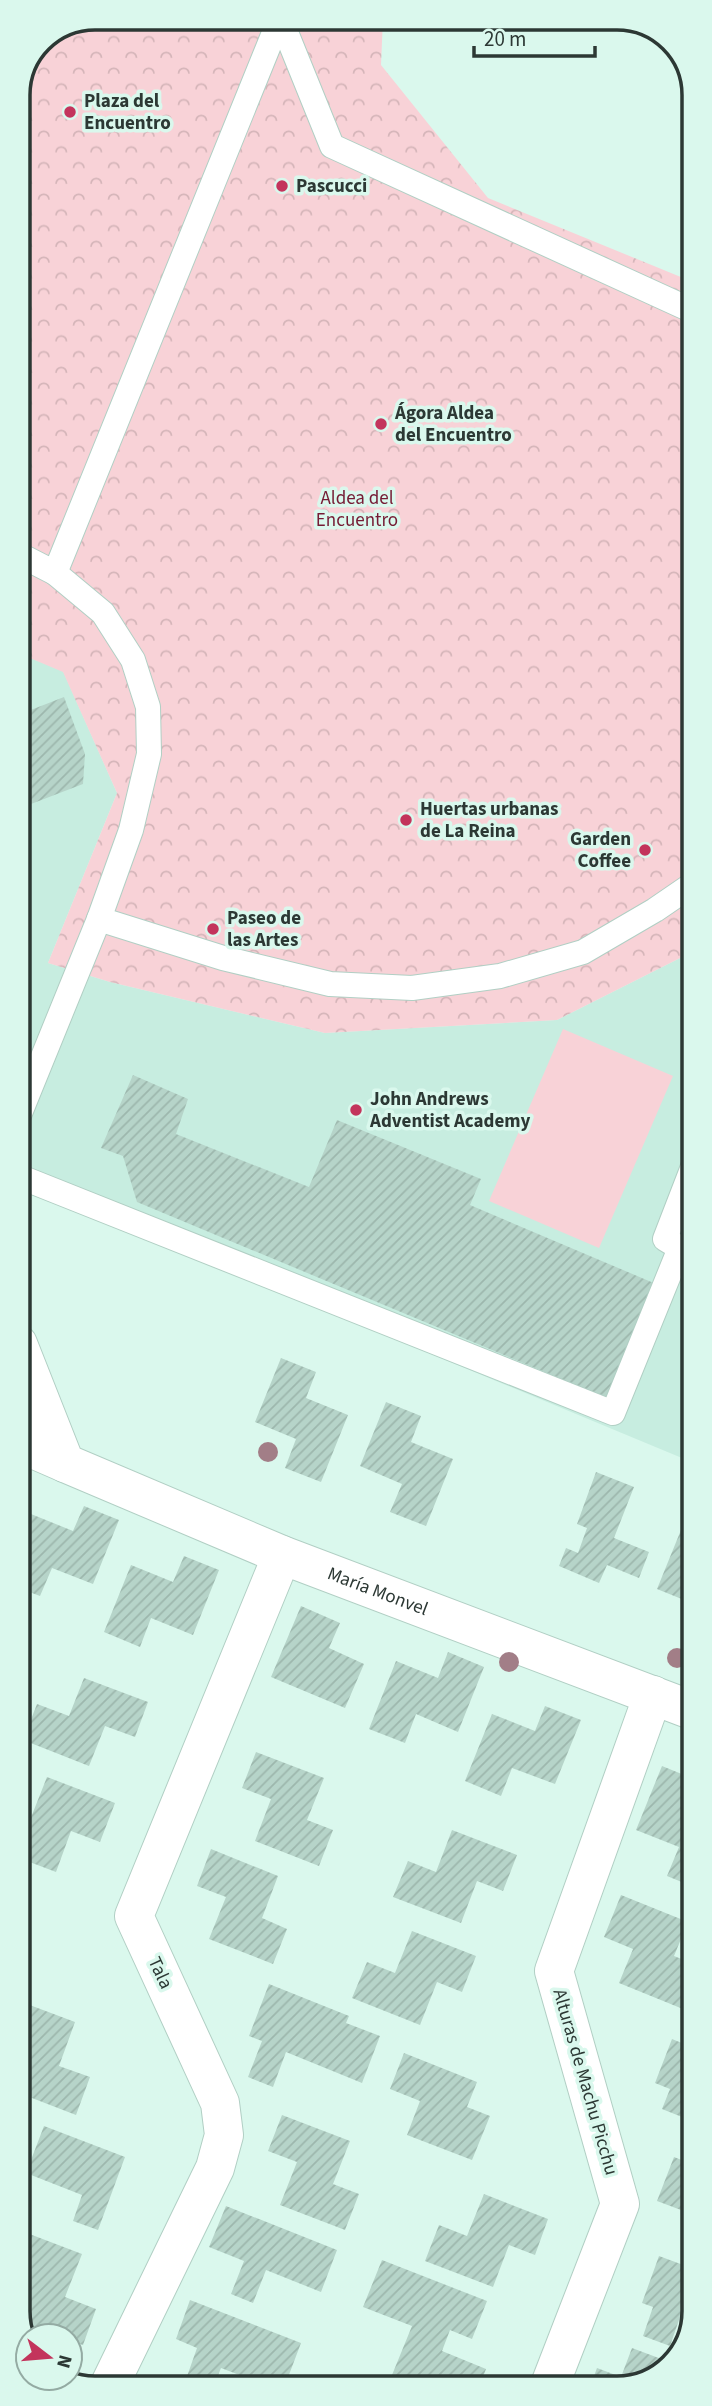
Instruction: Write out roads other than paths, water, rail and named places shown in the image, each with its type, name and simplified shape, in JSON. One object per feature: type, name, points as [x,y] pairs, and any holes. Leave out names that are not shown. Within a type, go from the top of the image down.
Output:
[{"type":"street","points":[[30,1374],[65,1463]]},
{"type":"street","name":"María Monvel","points":[[30,1448],[282,1555],[682,1706]]},
{"type":"street","name":"Tala","points":[[114,2376],[215,2168],[224,2135],[220,2103],[134,1916],[282,1555]]},
{"type":"street","name":"Alturas de Machu Picchu","points":[[553,2376],[620,2204],[554,1971],[653,1695]]},
{"type":"lane","points":[[55,573],[277,30]]},
{"type":"lane","points":[[285,30],[332,146],[682,306]]},
{"type":"lane","points":[[30,560],[55,573],[103,613],[133,660],[148,707],[149,754],[131,830],[99,919],[30,1089]]},
{"type":"lane","points":[[99,919],[223,958],[330,984],[412,988],[500,976],[583,952],[682,891]]},
{"type":"lane","points":[[30,1181],[613,1413],[680,1248],[665,1239],[682,1195]]},
{"type":"place","name":"Plaza del Encuentro","points":[[70,112]]},
{"type":"place","name":"Pascucci","points":[[282,186]]},
{"type":"place","name":"Ágora Aldea del Encuentro","points":[[381,424]]},
{"type":"place","name":"Huertas urbanas de La Reina","points":[[406,820]]},
{"type":"place","name":"Garden Coffee","points":[[645,850]]},
{"type":"place","name":"Paseo de las Artes","points":[[213,929]]},
{"type":"place","name":"John Andrews Adventist Academy","points":[[356,1110]]},
{"type":"park label","name":"Aldea del Encuentro","points":[[357,509]]}]
